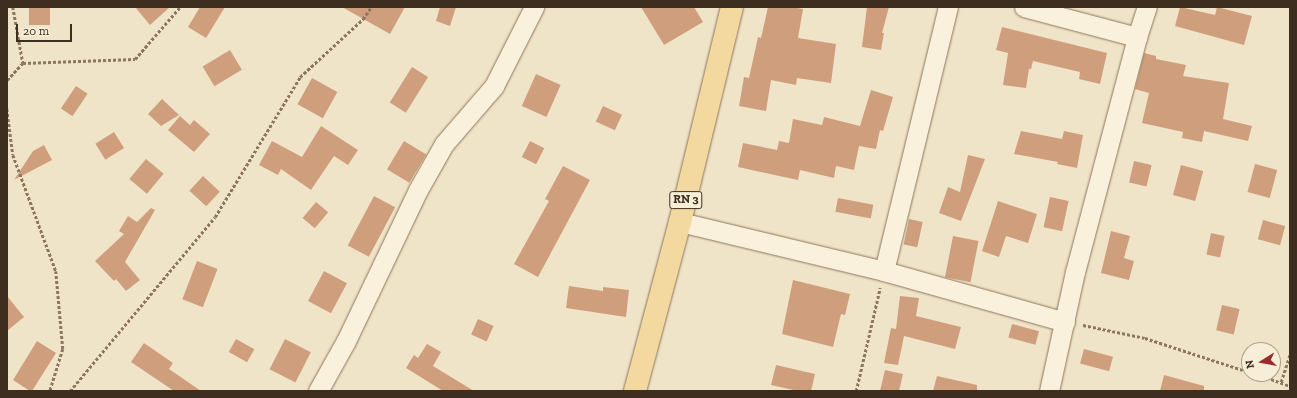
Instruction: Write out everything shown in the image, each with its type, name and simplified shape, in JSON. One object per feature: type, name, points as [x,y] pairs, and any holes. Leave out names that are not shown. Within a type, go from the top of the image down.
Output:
[{"type":"main road","name":"RN 3","points":[[635,391],[680,222],[732,7]]},
{"type":"street","points":[[318,391],[346,340],[418,190],[444,144],[494,86],[534,7]]},
{"type":"street","points":[[884,271],[948,7]]},
{"type":"street","points":[[1024,7],[1137,37]]},
{"type":"street","points":[[1049,391],[1075,272],[1137,37],[1147,7]]},
{"type":"street","points":[[680,222],[884,271],[1065,322]]},
{"type":"path","points":[[13,7],[23,64]]},
{"type":"path","points":[[7,80],[23,64],[136,58],[180,7]]},
{"type":"path","points":[[70,391],[216,217],[300,78],[363,19],[371,7]]},
{"type":"path","points":[[7,109],[13,155],[56,270],[63,349],[50,391]]},
{"type":"path","points":[[856,391],[884,271]]},
{"type":"path","points":[[1065,322],[1145,338],[1241,369]]},
{"type":"path","points":[[1290,354],[1281,382],[1290,386]]},
{"type":"building","points":[[29,7],[50,7],[50,25],[29,25]]},
{"type":"building","points":[[135,7],[170,7],[150,25]]},
{"type":"building","points":[[200,7],[225,7],[206,38],[188,27]]},
{"type":"building","points":[[342,7],[405,7],[390,34]]},
{"type":"building","points":[[440,7],[456,7],[450,26],[436,21]]},
{"type":"building","points":[[641,7],[694,7],[703,22],[664,45]]},
{"type":"building","points":[[768,7],[791,7],[803,9],[798,38],[836,44],[831,83],[797,78],[796,85],[771,80],[766,111],[739,106],[744,77],[749,78],[758,37],[761,38]]},
{"type":"building","points":[[867,7],[889,7],[882,33],[884,33],[881,50],[862,47]]},
{"type":"building","points":[[1180,7],[1215,15],[1217,7],[1252,16],[1244,45],[1175,26]]},
{"type":"building","points":[[1002,27],[1107,53],[1100,84],[1079,79],[1080,72],[1033,61],[1031,69],[1029,69],[1026,88],[1003,85],[1008,53],[996,50]]},
{"type":"building","points":[[230,50],[242,70],[214,86],[203,66]]},
{"type":"building","points":[[1144,53],[1156,56],[1156,59],[1186,65],[1183,76],[1229,83],[1223,119],[1252,126],[1248,141],[1204,131],[1202,142],[1182,138],[1183,132],[1142,123],[1149,93],[1135,89]]},
{"type":"building","points":[[412,67],[428,77],[406,113],[390,103]]},
{"type":"building","points":[[536,74],[561,85],[546,117],[522,106]]},
{"type":"building","points":[[312,78],[337,92],[323,118],[297,104]]},
{"type":"building","points":[[76,86],[88,94],[73,116],[61,108]]},
{"type":"building","points":[[871,90],[893,97],[883,131],[880,130],[876,149],[859,146],[854,170],[836,166],[834,178],[800,170],[798,180],[738,167],[743,143],[777,150],[779,141],[789,143],[793,119],[822,125],[824,117],[860,126]]},
{"type":"building","points":[[162,99],[179,115],[161,126],[148,114]]},
{"type":"building","points":[[603,106],[622,115],[615,130],[596,121]]},
{"type":"building","points":[[180,116],[190,125],[194,120],[210,134],[194,152],[168,130]]},
{"type":"building","points":[[321,126],[358,150],[348,165],[334,156],[311,190],[281,169],[278,175],[259,165],[272,141],[302,157]]},
{"type":"building","points":[[1021,131],[1062,139],[1064,131],[1083,135],[1077,168],[1057,164],[1058,162],[1014,154]]},
{"type":"building","points":[[114,132],[124,148],[105,160],[95,144]]},
{"type":"building","points":[[404,141],[426,154],[409,183],[387,169]]},
{"type":"building","points":[[530,141],[544,148],[536,164],[522,157]]},
{"type":"building","points":[[44,145],[52,160],[14,180],[33,151]]},
{"type":"building","points":[[968,155],[985,159],[961,221],[939,213],[948,187],[960,192]]},
{"type":"building","points":[[146,159],[164,174],[147,194],[129,179]]},
{"type":"building","points":[[1134,161],[1152,165],[1147,186],[1129,182]]},
{"type":"building","points":[[1255,164],[1277,170],[1270,198],[1247,192]]},
{"type":"building","points":[[1181,165],[1203,171],[1195,201],[1173,195]]},
{"type":"building","points":[[563,166],[590,180],[538,277],[514,264],[549,201],[545,199]]},
{"type":"building","points":[[203,176],[220,192],[206,206],[189,191]]},
{"type":"building","points":[[374,196],[395,207],[369,257],[348,245]]},
{"type":"building","points":[[1050,197],[1069,201],[1062,231],[1044,227]]},
{"type":"building","points":[[838,198],[873,205],[871,219],[835,212]]},
{"type":"building","points":[[998,201],[1037,214],[1028,243],[1006,236],[999,257],[982,251]]},
{"type":"building","points":[[316,202],[328,212],[315,228],[303,218]]},
{"type":"building","points":[[151,208],[155,210],[125,262],[140,280],[126,291],[116,279],[114,281],[95,261],[124,234],[119,231],[128,216],[137,222]]},
{"type":"building","points":[[909,219],[923,222],[917,247],[904,244]]},
{"type":"building","points":[[1263,220],[1285,226],[1280,245],[1258,239]]},
{"type":"building","points":[[1111,231],[1130,236],[1124,258],[1134,261],[1129,280],[1101,273]]},
{"type":"building","points":[[1211,233],[1225,236],[1220,257],[1206,255]]},
{"type":"building","points":[[953,236],[979,241],[971,282],[945,277]]},
{"type":"building","points":[[197,261],[218,269],[203,307],[182,299]]},
{"type":"building","points":[[324,271],[347,283],[331,313],[308,301]]},
{"type":"building","points":[[793,280],[850,294],[845,315],[841,314],[833,347],[782,334]]},
{"type":"building","points":[[569,286],[603,291],[603,287],[629,290],[626,317],[566,308]]},
{"type":"building","points":[[7,296],[24,317],[7,331]]},
{"type":"building","points":[[900,296],[919,298],[916,316],[961,327],[955,349],[904,336],[898,365],[884,363],[891,328],[896,329]]},
{"type":"building","points":[[1222,305],[1240,309],[1234,334],[1216,330]]},
{"type":"building","points":[[478,319],[494,326],[487,341],[471,335]]},
{"type":"building","points":[[1012,324],[1039,331],[1035,345],[1008,338]]},
{"type":"building","points":[[236,339],[254,349],[247,362],[229,352]]},
{"type":"building","points":[[285,339],[311,352],[295,382],[270,369]]},
{"type":"building","points":[[37,341],[56,353],[32,391],[30,391],[13,380]]},
{"type":"building","points":[[144,343],[173,363],[169,369],[201,391],[174,391],[131,362]]},
{"type":"building","points":[[427,344],[441,352],[433,366],[474,391],[443,391],[406,368],[414,355],[418,358]]},
{"type":"building","points":[[1084,349],[1113,357],[1109,371],[1080,363]]},
{"type":"building","points":[[776,365],[815,374],[811,391],[798,391],[771,385]]},
{"type":"building","points":[[885,370],[903,374],[899,391],[880,391]]},
{"type":"building","points":[[1164,375],[1204,386],[1204,391],[1160,391]]},
{"type":"building","points":[[937,376],[977,385],[977,391],[933,391]]}]
